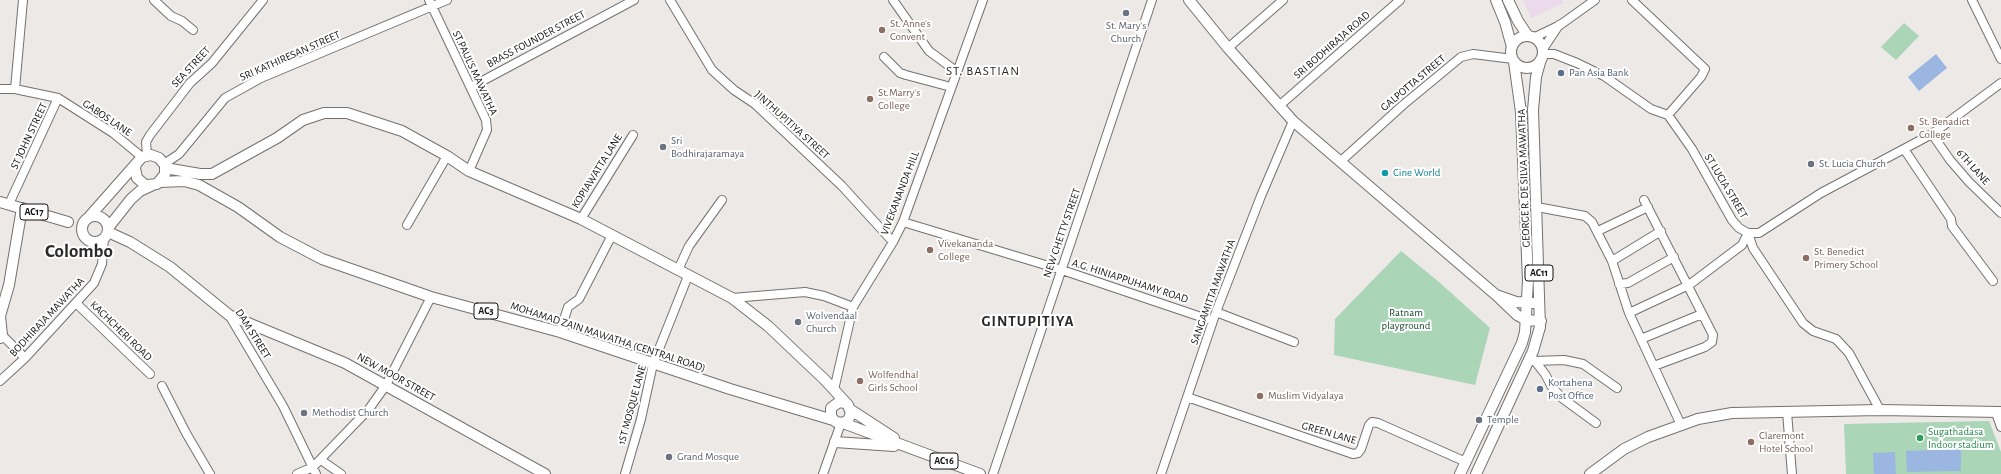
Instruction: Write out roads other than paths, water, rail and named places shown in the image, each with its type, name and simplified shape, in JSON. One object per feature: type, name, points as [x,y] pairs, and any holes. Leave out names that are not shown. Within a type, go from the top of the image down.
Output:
[{"type":"main road","points":[[1189,0],[1228,48],[1293,121],[1341,160],[1496,295],[1516,315],[1526,320],[1541,321]]},
{"type":"main road","points":[[1496,0],[1506,22],[1512,47],[1513,60],[1523,68],[1529,68],[1538,64],[1542,54],[1541,44],[1531,37],[1518,21],[1508,0]]},
{"type":"main road","points":[[1512,47],[1518,39],[1531,37]]},
{"type":"main road","name":"GEORGE R. DE SILVA MAWATHA","points":[[1476,474],[1532,359],[1541,321],[1533,110],[1536,77],[1542,54]]},
{"type":"main road","name":"GEORGE R. DE SILVA MAWATHA","points":[[1460,474],[1522,343],[1526,320],[1528,303],[1521,112],[1513,60]]},
{"type":"main road","points":[[164,166],[207,175],[223,168],[277,138],[303,120],[324,113],[347,113],[402,131],[447,156],[469,171],[581,219],[732,298],[768,326],[834,390],[848,406],[850,417],[839,422],[830,411],[833,405],[834,390]]},
{"type":"main road","points":[[156,156],[164,166],[165,174],[156,183],[140,191],[131,199],[107,233],[93,242],[85,238],[84,223],[142,159],[156,156]]},
{"type":"main road","points":[[142,159],[135,173],[137,178],[144,184],[156,183]]},
{"type":"main road","points":[[218,194],[214,188],[214,183],[216,176],[223,168]]},
{"type":"main road","name":"MOHAMAD ZAIN MAWATHA (CENTRAL ROAD)","points":[[156,183],[184,181],[199,185],[218,194],[280,237],[322,259],[431,297],[560,332],[653,364],[839,422]]},
{"type":"main road","name":"AC17","points":[[4,203],[68,222],[84,223]]},
{"type":"main road","points":[[1,337],[0,316],[9,285],[22,208]]},
{"type":"main road","points":[[84,223],[100,216],[106,222],[107,233]]},
{"type":"main road","name":"DAM STREET","points":[[107,233],[130,242],[170,267],[229,315]]},
{"type":"main road","points":[[1496,295],[1516,302],[1540,303]]},
{"type":"main road","name":"NEW MOOR STREET","points":[[229,315],[346,363],[545,474]]},
{"type":"main road","points":[[833,405],[839,402],[848,406]]},
{"type":"main road","name":"AC16","points":[[848,406],[908,447]]},
{"type":"main road","points":[[1590,474],[1624,449],[1698,419],[1732,413],[1880,410],[1998,412]]},
{"type":"main road","name":"AC16","points":[[839,422],[980,474]]},
{"type":"main road","points":[[835,442],[908,447]]},
{"type":"street","points":[[15,88],[23,0]]},
{"type":"street","points":[[154,0],[171,16],[182,21],[193,30]]},
{"type":"street","name":"SEA STREET","points":[[142,159],[146,142],[150,134],[190,83],[212,63],[263,0]]},
{"type":"street","name":"SRI KATHIRESAN STREET","points":[[164,166],[179,154],[224,98],[262,78],[431,4],[447,0]]},
{"type":"street","name":"BRASS FOUNDER STREET","points":[[471,87],[634,0]]},
{"type":"street","name":"JINTHUPITIYA STREET","points":[[670,0],[712,70],[734,90],[755,104],[842,186],[893,242]]},
{"type":"street","points":[[893,0],[929,51],[956,70]]},
{"type":"street","name":"VIVEKANANDA HILL","points":[[834,390],[853,307],[893,242],[903,222],[951,88],[956,70],[983,0]]},
{"type":"street","name":"NEW CHETTY STREET","points":[[993,474],[1152,0]]},
{"type":"street","points":[[1228,48],[1283,0]]},
{"type":"street","name":"SRI BODHIRAJA ROAD","points":[[1279,106],[1400,0]]},
{"type":"street","points":[[1531,37],[1560,25],[1595,0]]},
{"type":"street","points":[[1542,54],[1554,54],[1604,76],[1651,109],[1668,116],[1701,77],[1705,69],[1632,0]]},
{"type":"street","points":[[1972,0],[2001,59]]},
{"type":"street","name":"ST.PAUL'S MAWATHA","points":[[431,4],[486,120],[487,126],[469,171]]},
{"type":"street","points":[[1542,54],[1560,25]]},
{"type":"street","name":"GALPOTTA STREET","points":[[1341,160],[1402,105],[1461,57],[1473,54],[1513,60]]},
{"type":"street","points":[[884,57],[900,73],[951,88]]},
{"type":"street","points":[[1629,313],[1689,285],[1742,245],[1748,233],[1759,233],[1821,193],[1932,134],[2001,83]]},
{"type":"street","name":"GABOS LANE","points":[[0,89],[15,88],[58,98],[113,133],[142,159]]},
{"type":"street","name":"ST JOHN STREET","points":[[4,203],[58,98]]},
{"type":"street","name":"ST LUCIA STREET","points":[[1668,116],[1692,149],[1732,220],[1739,228],[1748,233],[1752,248],[1803,323],[1813,331],[1836,339],[1849,352],[1880,410]]},
{"type":"street","name":"SANGAMITTA MAWATHA","points":[[1161,474],[1215,316],[1261,196],[1293,121]]},
{"type":"street","name":"6TH LANE","points":[[1932,134],[1960,171],[2001,212]]},
{"type":"street","name":"KOPIAWATTA LANE","points":[[581,219],[633,135]]},
{"type":"street","points":[[1904,149],[1948,215],[1952,226],[1993,281]]},
{"type":"street","points":[[407,225],[447,156]]},
{"type":"street","points":[[678,270],[689,246],[722,200]]},
{"type":"street","points":[[1598,231],[1646,203],[1689,285],[1713,335],[1712,342],[1705,347],[1654,366]]},
{"type":"street","points":[[1537,207],[1584,216],[1592,222],[1598,231],[1612,261],[1629,313],[1681,425]]},
{"type":"street","name":"A.G. HINIAPPUHAMY ROAD","points":[[903,222],[1215,316],[1294,342]]},
{"type":"street","points":[[1612,261],[1661,231]]},
{"type":"street","name":"BODHIRAJA MAWATHA","points":[[0,381],[26,358],[77,304],[94,283],[102,264],[107,233]]},
{"type":"street","points":[[560,332],[568,307],[579,299],[612,235]]},
{"type":"street","points":[[1619,284],[1628,284],[1674,258]]},
{"type":"street","name":"1ST MOSQUE LANE","points":[[625,474],[641,419],[653,364],[688,276]]},
{"type":"street","points":[[732,298],[805,292],[824,296],[853,307]]},
{"type":"street","points":[[297,474],[315,471],[321,460],[368,409],[386,385],[431,297]]},
{"type":"street","name":"KACHCHERI ROAD","points":[[77,304],[150,374]]},
{"type":"street","points":[[1641,339],[1702,314]]},
{"type":"street","name":"DAM STREET","points":[[229,315],[283,406],[315,471]]},
{"type":"street","points":[[1,337],[26,358]]},
{"type":"street","points":[[1532,359],[1564,360],[1583,364],[1617,388]]},
{"type":"street","points":[[1532,359],[1557,393],[1596,423]]},
{"type":"street","points":[[162,386],[186,433],[210,474]]},
{"type":"street","name":"GREEN LANE","points":[[1187,397],[1355,454],[1361,449],[1369,425],[1372,422],[1378,423],[1466,462]]},
{"type":"street","points":[[1787,412],[1792,474]]},
{"type":"street","points":[[1998,412],[2001,427]]},
{"type":"street","points":[[823,474],[835,442],[839,422]]},
{"type":"street","points":[[321,460],[341,474]]},
{"type":"water","points":[[1936,54],[1947,68],[1919,91],[1908,77]]},
{"type":"water","points":[[1961,449],[1961,471],[1907,472],[1906,451]]},
{"type":"water","points":[[1895,452],[1896,474],[1874,474],[1873,453]]},
{"type":"place","name":"St. Mary's Church","points":[[1126,13]]},
{"type":"place","name":"St. Anne's Convent","points":[[882,30]]},
{"type":"place","name":"Pan Asia Bank","points":[[1561,73]]},
{"type":"place","name":"St.Marry's College","points":[[870,99]]},
{"type":"place","name":"St. Benadict College","points":[[1911,128]]},
{"type":"place","name":"Sri Bodhirajaramaya","points":[[663,147]]},
{"type":"place","name":"St. Lucia Church","points":[[1811,164]]},
{"type":"place","name":"Cine World","points":[[1385,173]]},
{"type":"place","name":"Vivekananda College","points":[[930,250]]},
{"type":"place","name":"St. Benedict Primery School","points":[[1806,258]]},
{"type":"place","name":"Wolvendaal Church","points":[[798,322]]},
{"type":"place","name":"Wolfendhal Girls School","points":[[860,381]]},
{"type":"place","name":"Kortahena Post Office","points":[[1540,389]]},
{"type":"place","name":"Muslim Vidyalaya","points":[[1260,396]]},
{"type":"place","name":"Methodist Church","points":[[304,413]]},
{"type":"place","name":"Temple","points":[[1479,420]]},
{"type":"place","name":"Sugathadasa Indoor stadium","points":[[1920,438]]},
{"type":"place","name":"Claremont Hotel School","points":[[1751,442]]},
{"type":"place","name":"Grand Mosque","points":[[669,457]]},
{"type":"district","name":"ST. BASTIAN","points":[[983,71]]},
{"type":"district","name":"Colombo","points":[[79,251]]},
{"type":"district","name":"GINTUPITIYA","points":[[1028,321]]},
{"type":"park label","name":"Ratnam playground","points":[[1406,319]]}]
